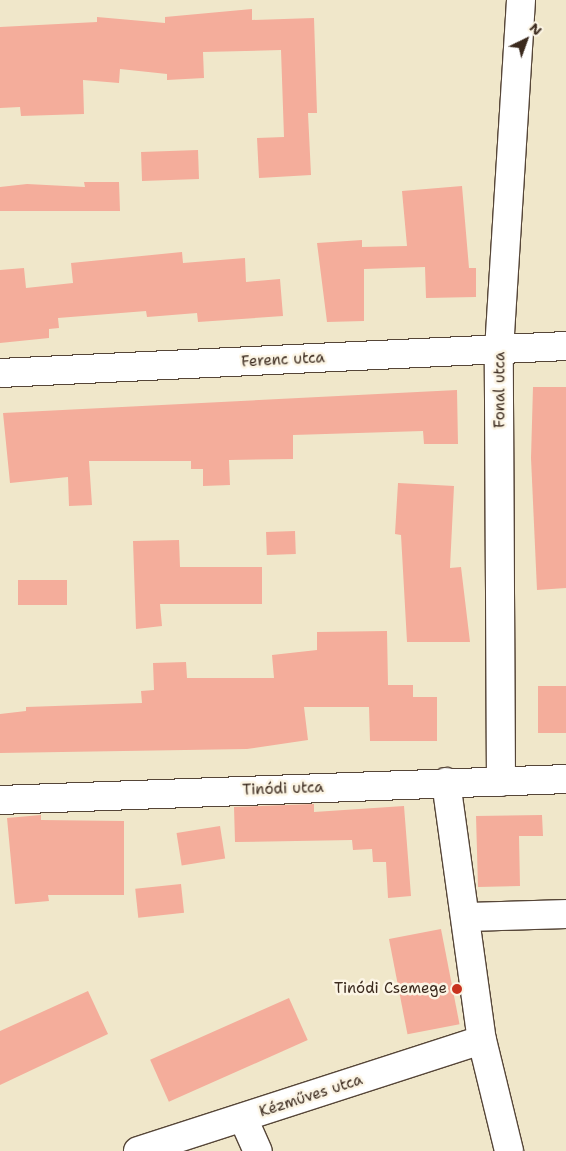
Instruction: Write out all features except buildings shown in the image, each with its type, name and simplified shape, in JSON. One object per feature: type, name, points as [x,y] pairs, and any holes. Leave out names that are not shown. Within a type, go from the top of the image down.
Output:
[{"type":"street","name":"Fonal utca","points":[[501,782],[499,350],[522,0]]},
{"type":"street","name":"Ferenc utca","points":[[0,373],[566,346]]},
{"type":"street","name":"Tinódi utca","points":[[0,800],[566,779]]},
{"type":"street","points":[[446,782],[482,1040],[509,1151]]},
{"type":"street","points":[[466,917],[566,914]]},
{"type":"street","name":"Kézműves utca","points":[[138,1151],[482,1040]]},
{"type":"street","points":[[243,1118],[258,1151]]},
{"type":"place","name":"Tinódi Csemege","points":[[457,989]]}]
